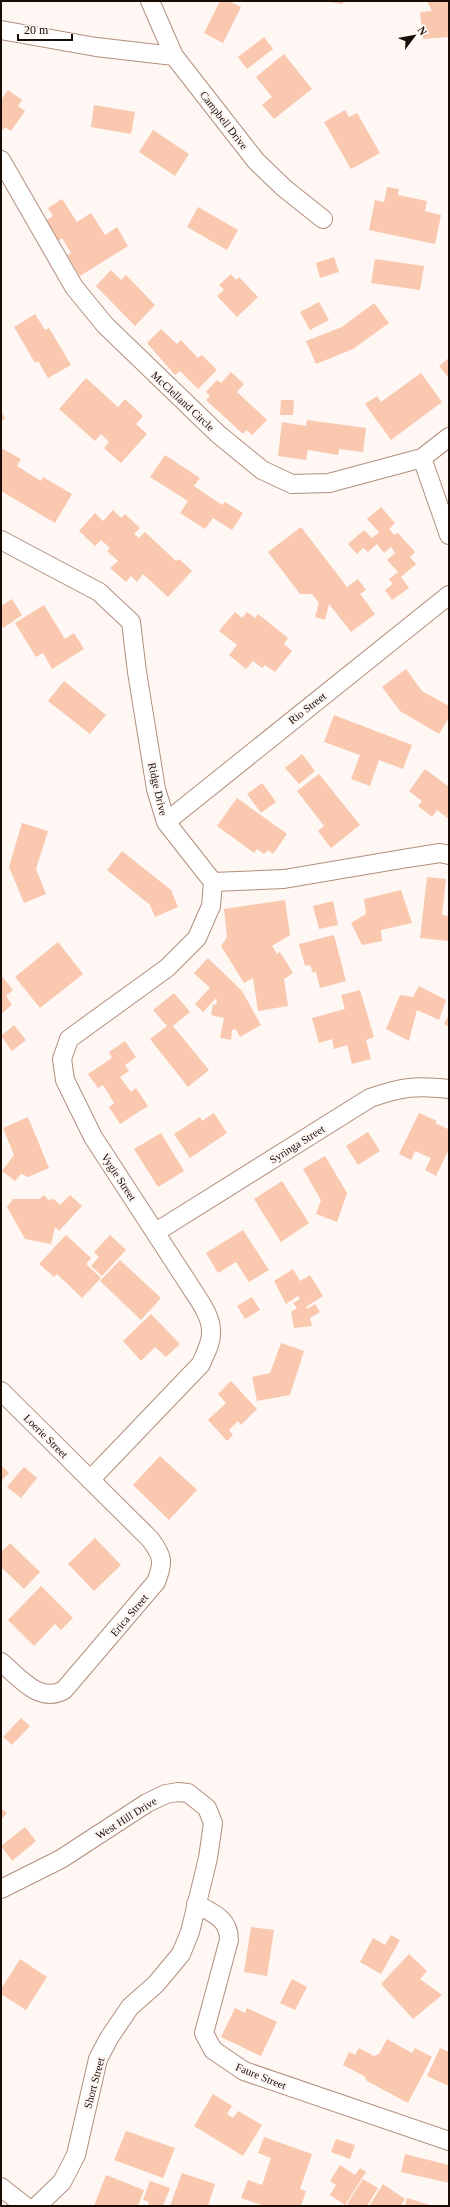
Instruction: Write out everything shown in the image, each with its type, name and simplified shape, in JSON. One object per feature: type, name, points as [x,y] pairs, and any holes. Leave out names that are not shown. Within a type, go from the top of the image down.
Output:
[{"type":"street","name":"Campbell Drive","points":[[150,1],[174,56],[256,161],[284,188],[323,219]]},
{"type":"street","points":[[1,30],[96,47],[174,56]]},
{"type":"street","name":"McClelland Circle","points":[[1,160],[74,287],[105,325],[218,434],[262,470],[292,484],[329,482],[422,458],[449,437]]},
{"type":"street","points":[[422,458],[449,535]]},
{"type":"street","name":"Ridge Drive","points":[[1,540],[99,592],[131,622],[156,789],[166,822],[213,882]]},
{"type":"street","name":"Rio Street","points":[[166,822],[449,595]]},
{"type":"street","points":[[213,882],[284,880],[440,853],[449,855]]},
{"type":"street","name":"Vygie Street","points":[[90,1480],[201,1364],[209,1345],[211,1330],[203,1308],[156,1232],[93,1137],[64,1080],[62,1059],[69,1039],[166,968],[197,938],[211,906],[213,882]]},
{"type":"street","name":"Syringa Street","points":[[156,1232],[370,1098],[400,1088],[423,1086],[449,1089]]},
{"type":"street","name":"Loerie Street","points":[[1,1391],[90,1480]]},
{"type":"street","name":"Erica Street","points":[[1,1662],[36,1691],[48,1696],[57,1694],[74,1681],[156,1582],[162,1561],[160,1552],[90,1480]]},
{"type":"street","name":"West Hill Drive","points":[[1,1889],[61,1859],[148,1803],[166,1794],[178,1792],[188,1793],[207,1808],[213,1823],[208,1858],[196,1904]]},
{"type":"street","name":"Faure Street","points":[[196,1904],[221,1918],[227,1925],[229,1932],[229,1940],[204,2033],[213,2050],[223,2059],[250,2074],[449,2141]]},
{"type":"street","name":"Short Street","points":[[37,2206],[62,2182],[76,2154],[98,2059],[109,2038],[130,2007],[156,1984],[181,1954],[190,1932],[196,1904]]},
{"type":"street","points":[[1,2187],[25,2206]]},
{"type":"building","points":[[220,1],[228,1],[241,7],[223,43],[204,33]]},
{"type":"building","points":[[322,1],[343,1],[343,4]]},
{"type":"building","points":[[427,1],[449,1],[449,37],[423,39],[420,12],[432,11]]},
{"type":"building","points":[[264,37],[273,49],[247,69],[238,57]]},
{"type":"building","points":[[284,54],[312,89],[274,119],[262,105],[272,97],[256,77]]},
{"type":"building","points":[[8,90],[22,100],[18,106],[25,111],[11,131],[5,127],[3,130],[1,129],[1,100]]},
{"type":"building","points":[[94,105],[135,112],[131,134],[91,127]]},
{"type":"building","points":[[345,110],[349,117],[357,113],[380,153],[351,169],[324,122]]},
{"type":"building","points":[[153,130],[189,154],[175,176],[139,152]]},
{"type":"building","points":[[387,187],[399,189],[398,195],[427,201],[425,211],[441,215],[435,244],[369,230],[375,200],[384,202]]},
{"type":"building","points":[[62,199],[77,222],[91,213],[105,235],[117,227],[128,246],[80,276],[67,255],[71,253],[62,238],[58,241],[45,221],[53,216],[48,208]]},
{"type":"building","points":[[198,207],[238,230],[227,250],[187,227]]},
{"type":"building","points":[[334,257],[339,272],[320,278],[316,263]]},
{"type":"building","points":[[375,259],[424,266],[420,290],[371,283]]},
{"type":"building","points":[[111,270],[121,280],[126,275],[155,305],[135,326],[96,286]]},
{"type":"building","points":[[231,274],[236,280],[239,277],[258,297],[237,317],[217,296],[224,290],[219,285]]},
{"type":"building","points":[[319,302],[329,320],[310,330],[300,312]]},
{"type":"building","points":[[374,303],[389,323],[353,349],[316,364],[306,341],[342,327]]},
{"type":"building","points":[[35,314],[45,330],[49,328],[71,365],[48,378],[38,361],[35,363],[14,327]]},
{"type":"building","points":[[161,329],[177,344],[181,340],[198,358],[202,355],[217,370],[198,389],[180,371],[175,375],[147,343]]},
{"type":"building","points":[[449,358],[449,378],[439,366]]},
{"type":"building","points":[[231,372],[244,384],[237,392],[267,420],[252,435],[246,430],[243,434],[206,400],[210,396],[206,392],[217,380],[221,383]]},
{"type":"building","points":[[421,373],[442,402],[391,440],[365,404],[377,396],[381,402]]},
{"type":"building","points":[[86,378],[118,407],[125,399],[143,416],[136,424],[147,434],[121,463],[104,448],[109,442],[101,434],[95,441],[59,409]]},
{"type":"building","points":[[281,400],[294,400],[293,415],[280,415]]},
{"type":"building","points":[[1,411],[5,419],[1,421]]},
{"type":"building","points":[[307,420],[366,428],[363,452],[339,449],[338,455],[308,450],[306,460],[278,456],[282,422],[306,426]]},
{"type":"building","points":[[1,448],[21,459],[17,466],[41,481],[43,477],[72,494],[55,523],[1,491]]},
{"type":"building","points":[[165,455],[200,478],[194,486],[222,505],[225,502],[243,513],[232,530],[213,518],[205,529],[180,513],[188,501],[150,477]]},
{"type":"building","points":[[381,507],[395,523],[389,529],[394,535],[398,533],[415,552],[410,557],[416,564],[401,577],[409,588],[392,600],[385,590],[393,584],[389,579],[398,572],[387,560],[395,553],[391,547],[384,553],[377,544],[368,552],[363,548],[357,554],[348,544],[364,530],[372,538],[379,532],[367,519]]},
{"type":"building","points":[[113,510],[121,518],[125,514],[140,528],[134,534],[139,538],[145,532],[176,561],[179,559],[192,571],[168,597],[143,574],[137,582],[131,576],[126,582],[110,568],[118,561],[107,551],[110,548],[101,540],[95,546],[79,531],[95,513],[103,521]]},
{"type":"building","points":[[301,527],[347,587],[358,579],[366,590],[360,594],[375,614],[351,632],[329,604],[325,620],[315,617],[319,603],[312,594],[300,594],[268,552]]},
{"type":"building","points":[[12,599],[22,615],[3,628],[1,624],[1,606]]},
{"type":"building","points":[[44,605],[65,639],[74,633],[84,649],[52,669],[43,653],[36,657],[15,623]]},
{"type":"building","points":[[235,612],[242,618],[247,612],[255,618],[258,614],[288,638],[284,644],[292,651],[275,672],[265,665],[262,668],[253,661],[246,669],[229,655],[237,645],[219,631]]},
{"type":"building","points":[[406,669],[422,691],[449,706],[449,717],[439,734],[400,711],[382,687]]},
{"type":"building","points":[[64,681],[106,715],[90,734],[48,701]]},
{"type":"building","points":[[334,715],[412,745],[403,769],[379,760],[370,786],[351,779],[360,755],[324,742]]},
{"type":"building","points":[[302,754],[315,771],[299,784],[285,768]]},
{"type":"building","points":[[425,769],[449,787],[449,819],[437,810],[432,817],[418,806],[422,801],[409,791]]},
{"type":"building","points":[[319,774],[360,825],[331,848],[318,831],[324,826],[297,791]]},
{"type":"building","points":[[262,783],[276,802],[261,813],[247,794]]},
{"type":"building","points":[[237,798],[287,834],[273,854],[268,850],[264,854],[257,849],[254,853],[217,826]]},
{"type":"building","points":[[22,823],[48,831],[36,869],[46,894],[24,903],[9,867]]},
{"type":"building","points":[[122,851],[171,890],[178,907],[155,917],[150,905],[107,870]]},
{"type":"building","points":[[427,877],[446,879],[442,915],[449,916],[449,941],[420,938]]},
{"type":"building","points":[[401,890],[412,923],[381,930],[382,941],[362,945],[351,923],[366,914],[364,899]]},
{"type":"building","points":[[285,900],[290,935],[272,946],[277,954],[280,952],[293,973],[284,979],[288,1006],[258,1011],[253,978],[244,983],[221,946],[227,937],[224,909]]},
{"type":"building","points":[[333,901],[338,925],[319,929],[313,906]]},
{"type":"building","points":[[334,935],[346,981],[320,988],[316,972],[313,973],[310,965],[305,966],[299,944]]},
{"type":"building","points":[[58,942],[83,974],[40,1008],[15,977]]},
{"type":"building","points":[[208,958],[242,991],[261,1025],[240,1037],[236,1029],[232,1030],[231,1040],[220,1038],[224,1018],[211,1015],[213,1005],[217,1004],[216,998],[203,1012],[195,1004],[210,988],[194,973]]},
{"type":"building","points":[[1,975],[13,990],[6,996],[12,1005],[1,1014]]},
{"type":"building","points":[[419,986],[446,1000],[439,1020],[417,1010],[409,1041],[386,1029],[400,995],[413,997]]},
{"type":"building","points":[[360,990],[374,1037],[366,1040],[371,1059],[352,1064],[347,1045],[334,1049],[332,1039],[319,1043],[312,1018],[345,1009],[341,995]]},
{"type":"building","points":[[174,993],[190,1012],[173,1026],[209,1070],[188,1087],[150,1039],[167,1026],[153,1010]]},
{"type":"building","points":[[449,1015],[449,1027],[444,1024]]},
{"type":"building","points":[[14,1025],[26,1040],[12,1051],[1,1036]]},
{"type":"building","points":[[125,1041],[136,1057],[125,1065],[129,1071],[120,1077],[131,1092],[136,1088],[148,1106],[120,1124],[109,1107],[114,1103],[103,1085],[98,1088],[88,1074],[112,1058],[109,1052]]},
{"type":"building","points":[[214,1113],[227,1133],[190,1158],[174,1134],[200,1117],[202,1121]]},
{"type":"building","points":[[419,1113],[437,1121],[435,1123],[448,1129],[449,1127],[449,1149],[436,1176],[425,1170],[431,1158],[415,1151],[411,1160],[399,1154]]},
{"type":"building","points":[[28,1117],[49,1168],[28,1177],[21,1174],[15,1181],[2,1171],[14,1155],[3,1128]]},
{"type":"building","points":[[368,1132],[380,1151],[358,1165],[346,1146]]},
{"type":"building","points":[[161,1133],[184,1171],[158,1187],[134,1149]]},
{"type":"building","points":[[325,1156],[347,1193],[337,1222],[316,1214],[321,1200],[303,1169]]},
{"type":"building","points":[[282,1181],[309,1223],[281,1242],[254,1199]]},
{"type":"building","points":[[44,1195],[48,1200],[54,1199],[60,1205],[70,1195],[82,1206],[59,1231],[55,1227],[51,1244],[25,1239],[7,1207],[13,1199],[39,1199]]},
{"type":"building","points":[[243,1230],[269,1270],[249,1282],[236,1262],[218,1273],[206,1253]]},
{"type":"building","points":[[66,1235],[91,1258],[86,1264],[101,1278],[82,1298],[57,1274],[54,1277],[39,1264]]},
{"type":"building","points":[[110,1235],[126,1250],[102,1276],[91,1266],[99,1257],[94,1252]]},
{"type":"building","points":[[120,1260],[161,1298],[141,1320],[100,1281]]},
{"type":"building","points":[[293,1269],[300,1281],[310,1275],[323,1296],[306,1307],[307,1309],[315,1304],[320,1312],[310,1318],[312,1326],[294,1328],[291,1312],[297,1308],[293,1303],[300,1299],[298,1296],[286,1304],[274,1281]]},
{"type":"building","points":[[252,1297],[260,1310],[245,1319],[237,1306]]},
{"type":"building","points":[[151,1314],[180,1344],[166,1357],[155,1347],[141,1361],[123,1341]]},
{"type":"building","points":[[281,1343],[304,1351],[290,1395],[257,1401],[252,1377],[270,1373]]},
{"type":"building","points":[[231,1381],[257,1409],[241,1425],[238,1421],[229,1430],[233,1435],[227,1441],[208,1420],[226,1403],[218,1394]]},
{"type":"building","points":[[160,1456],[197,1490],[169,1520],[133,1485]]},
{"type":"building","points":[[1,1465],[9,1473],[1,1481]]},
{"type":"building","points":[[24,1467],[37,1478],[21,1498],[7,1487]]},
{"type":"building","points":[[95,1538],[121,1565],[94,1591],[68,1564]]},
{"type":"building","points":[[10,1543],[40,1572],[24,1589],[1,1567],[1,1552]]},
{"type":"building","points":[[41,1586],[73,1618],[61,1630],[55,1624],[34,1646],[8,1620]]},
{"type":"building","points":[[21,1718],[30,1726],[12,1745],[3,1737]]},
{"type":"building","points":[[1,1808],[7,1813],[1,1820]]},
{"type":"building","points":[[25,1827],[36,1841],[12,1861],[1,1846]]},
{"type":"building","points":[[251,1927],[274,1930],[267,1976],[244,1972]]},
{"type":"building","points":[[391,1935],[400,1940],[381,1974],[360,1962],[373,1938],[385,1945]]},
{"type":"building","points":[[409,1954],[427,1971],[420,1979],[442,1995],[413,2019],[381,1984]]},
{"type":"building","points":[[20,1959],[47,1977],[26,2010],[1,1994],[1,1989]]},
{"type":"building","points":[[292,1979],[307,1987],[295,2010],[280,2003]]},
{"type":"building","points":[[235,2008],[245,2013],[247,2008],[277,2022],[261,2056],[221,2037]]},
{"type":"building","points":[[387,2039],[412,2053],[415,2048],[432,2057],[408,2103],[367,2081],[364,2076],[343,2065],[349,2052],[355,2055],[359,2048],[374,2056],[379,2054]]},
{"type":"building","points":[[440,2048],[449,2052],[449,2086],[427,2076]]},
{"type":"building","points":[[213,2094],[232,2106],[227,2114],[233,2118],[238,2111],[262,2125],[243,2156],[194,2126]]},
{"type":"building","points":[[126,2131],[175,2148],[163,2178],[114,2160]]},
{"type":"building","points":[[264,2137],[312,2154],[300,2189],[306,2191],[301,2206],[264,2206],[241,2198],[248,2180],[262,2185],[271,2158],[258,2153]]},
{"type":"building","points":[[336,2139],[355,2145],[350,2159],[331,2152]]},
{"type":"building","points":[[405,2154],[449,2165],[449,2183],[401,2172]]},
{"type":"building","points":[[340,2165],[355,2175],[360,2168],[366,2172],[345,2205],[330,2195],[336,2185],[330,2181]]},
{"type":"building","points":[[182,2173],[215,2184],[208,2206],[170,2206]]},
{"type":"building","points":[[106,2175],[144,2190],[138,2206],[94,2206]]},
{"type":"building","points":[[363,2179],[378,2188],[367,2206],[351,2206],[347,2204]]},
{"type":"building","points":[[150,2181],[170,2188],[163,2206],[148,2206],[149,2202],[143,2200]]},
{"type":"building","points":[[383,2184],[405,2199],[401,2206],[369,2206]]},
{"type":"building","points":[[407,2198],[433,2206],[405,2206]]}]
